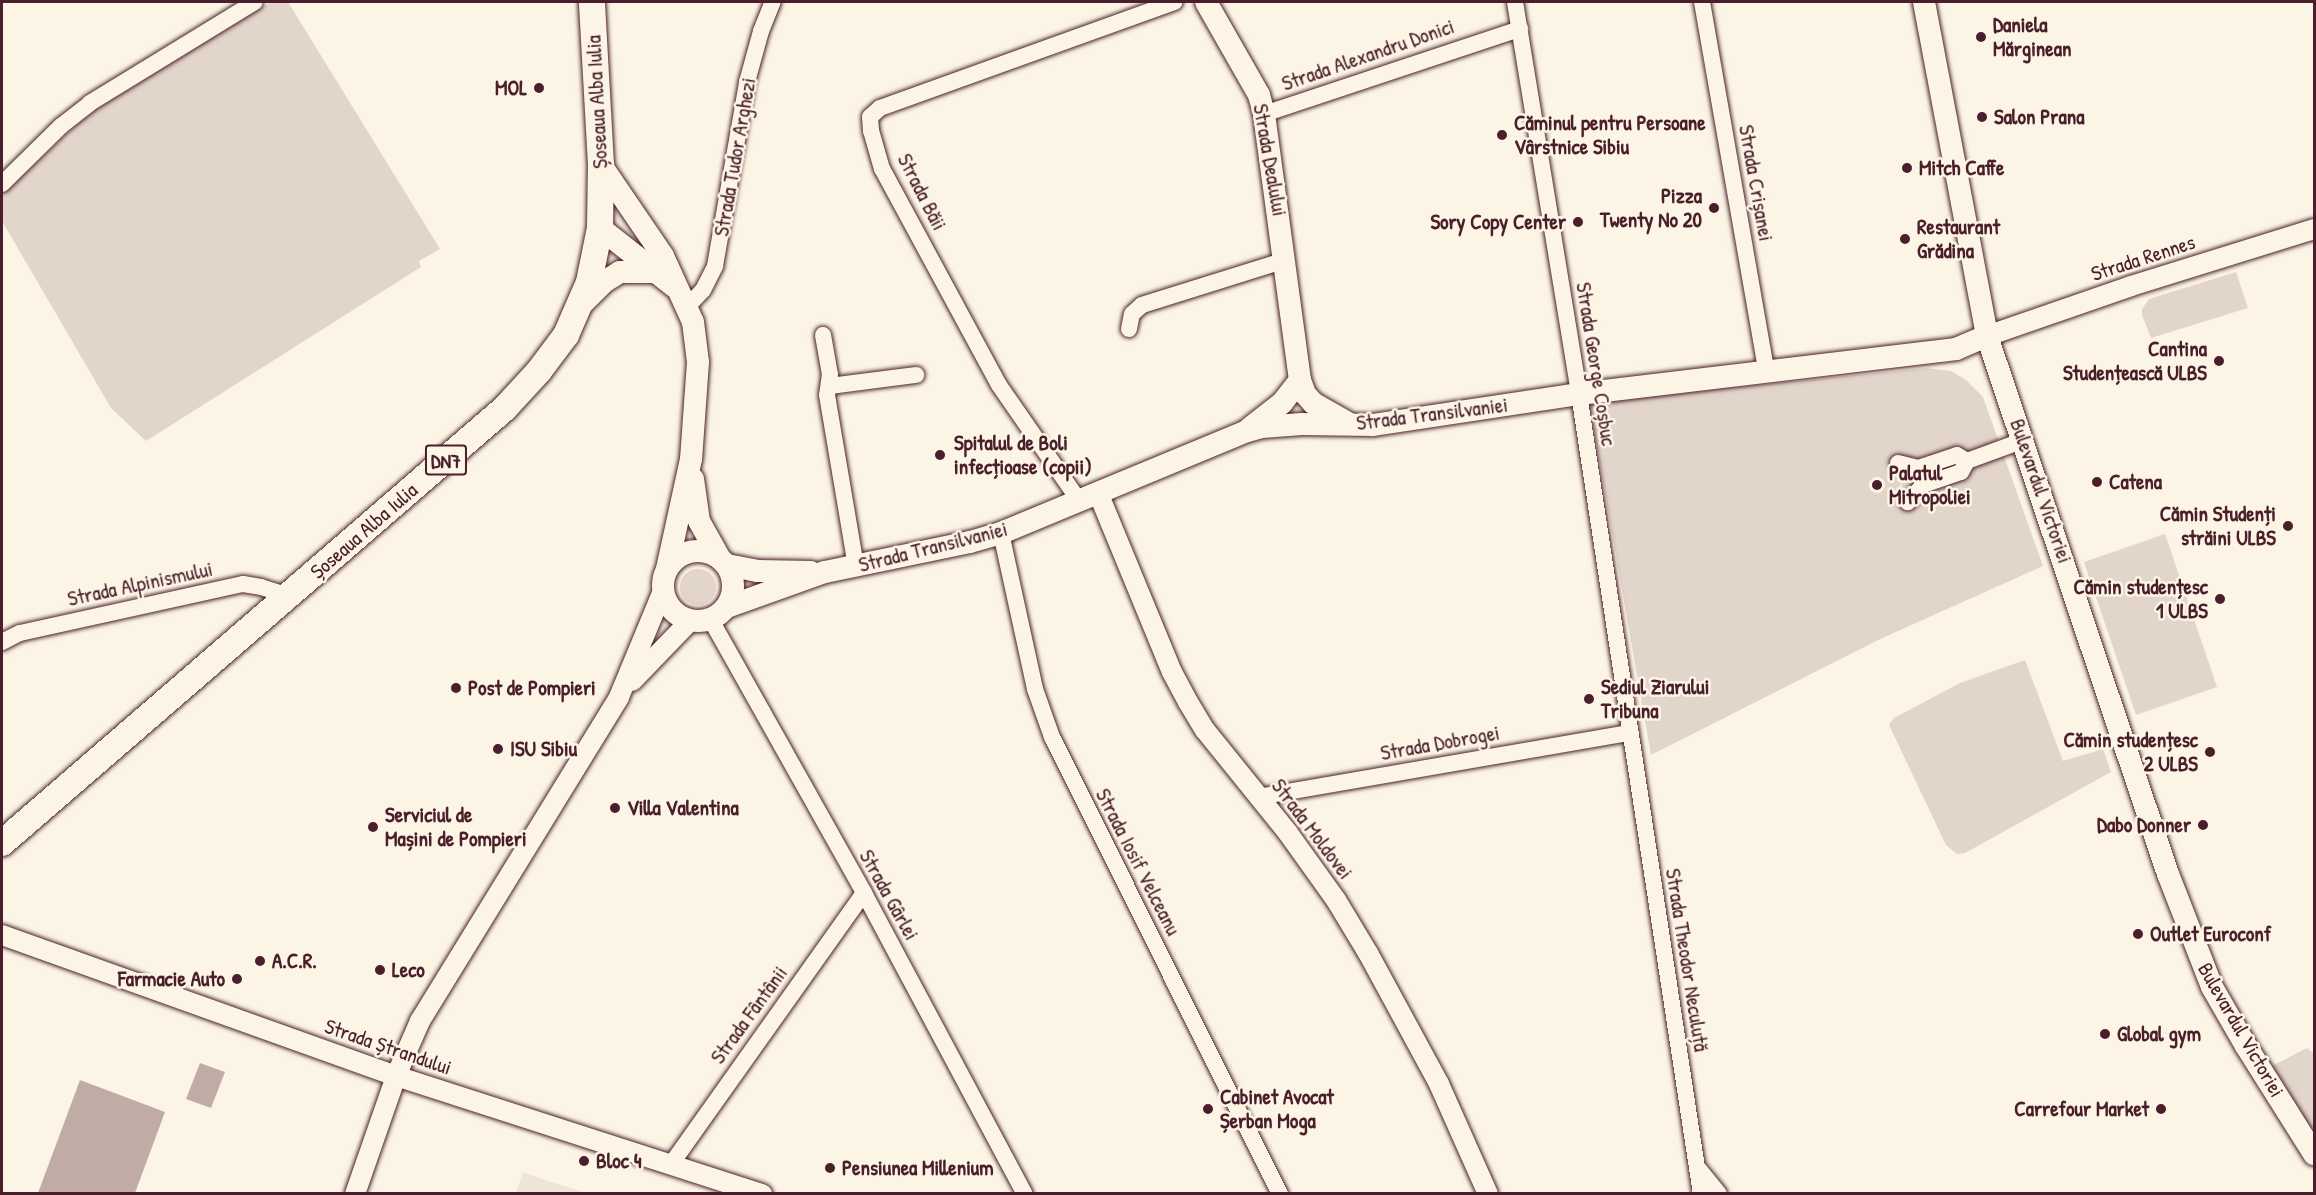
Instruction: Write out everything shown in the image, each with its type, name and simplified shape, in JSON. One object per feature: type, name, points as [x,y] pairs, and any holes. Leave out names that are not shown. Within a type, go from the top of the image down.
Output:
[{"type":"main road","name":"Șoseaua Alba Iulia","points":[[2,843],[505,408],[546,362],[566,334],[581,305],[589,282],[600,228],[601,165],[592,2]]},
{"type":"main road","name":"Strada Dealului","points":[[1206,2],[1259,95],[1264,114],[1286,260],[1300,380],[1305,394],[1313,403],[1354,426]]},
{"type":"main road","name":"Bulevardul Victoriei","points":[[1924,2],[1987,336],[2024,440],[2168,874],[2202,965],[2246,1046],[2314,1154]]},
{"type":"main road","points":[[601,165],[663,256],[693,322],[698,362],[691,459],[665,580],[672,610],[709,616],[734,586],[723,561],[705,536],[699,520],[691,459]]},
{"type":"main road","points":[[600,228],[682,297]]},
{"type":"main road","points":[[581,305],[604,282],[621,272],[655,272]]},
{"type":"main road","name":"Strada Transilvaniei","points":[[709,616],[825,572],[1001,533],[1246,431],[1291,424],[1354,426],[1579,394],[1956,350],[1987,336]]},
{"type":"main road","points":[[1246,431],[1282,403],[1300,380]]},
{"type":"main road","points":[[665,580],[674,559],[684,553],[696,550],[723,561]]},
{"type":"main road","name":"Strada Transilvaniei","points":[[723,561],[758,571],[825,572]]},
{"type":"street","points":[[2,184],[61,126],[90,104],[255,2]]},
{"type":"street","name":"Strada Tudor Arghezi","points":[[682,297],[703,290],[715,266],[747,82],[761,31],[773,2]]},
{"type":"street","name":"Strada Băii","points":[[1089,498],[994,375],[882,169],[871,131],[870,117],[880,108],[1175,2]]},
{"type":"street","name":"Strada George Coșbuc","points":[[1515,2],[1579,394],[1629,733]]},
{"type":"street","name":"Strada Crișanei","points":[[1702,2],[1767,373]]},
{"type":"street","name":"Strada Alexandru Donici","points":[[1264,114],[1520,29]]},
{"type":"street","name":"Strada Rennes","points":[[1987,336],[2131,286],[2314,229]]},
{"type":"street","points":[[1129,329],[1132,314],[1142,305],[1286,260]]},
{"type":"street","points":[[823,335],[830,386],[827,395],[856,566]]},
{"type":"street","points":[[830,386],[916,375]]},
{"type":"street","points":[[1908,502],[1923,485],[1961,472],[1967,461],[2024,440]]},
{"type":"street","points":[[1898,463],[1918,468],[1957,455],[1967,461]]},
{"type":"street","points":[[1918,468],[1923,485]]},
{"type":"street","name":"Strada Moldovei","points":[[1089,498],[1172,672],[1205,730],[1288,833],[1336,900],[1368,953],[1439,1084],[1488,1194]]},
{"type":"street","name":"Strada Iosif Velceanu","points":[[1001,533],[1035,689],[1052,737],[1280,1194]]},
{"type":"street","points":[[619,697],[665,580]]},
{"type":"street","name":"Strada Alpinismului","points":[[2,642],[20,633],[243,584],[261,586],[289,596]]},
{"type":"street","points":[[355,1194],[396,1076],[420,1022],[458,956],[619,697],[648,662],[709,616]]},
{"type":"street","name":"Strada Gârlei","points":[[709,616],[864,893],[1025,1194]]},
{"type":"street","name":"Strada Dobrogei","points":[[1258,797],[1629,733]]},
{"type":"street","name":"Strada Theodor Neculuță","points":[[1629,733],[1701,1194]]},
{"type":"street","name":"Strada Fântânii","points":[[672,1163],[864,893]]},
{"type":"street","name":"Strada Ștrandului","points":[[2,935],[396,1076],[672,1163],[762,1194]]},
{"type":"street","points":[[1698,1167],[1719,1194]]},
{"type":"shaded area","points":[[271,2],[288,2],[440,249],[419,261],[421,267],[146,441],[111,408],[2,221],[2,194],[99,104]]},
{"type":"shaded area","points":[[2236,272],[2248,308],[2151,338],[2142,315],[2142,309],[2149,299]]},
{"type":"shaded area","points":[[1925,368],[1951,371],[1966,380],[1983,397],[2043,566],[1878,640],[1651,755],[1589,402]]},
{"type":"shaded area","points":[[2165,534],[2217,687],[2136,715],[2084,562]]},
{"type":"shaded area","points":[[698,569],[711,574],[716,587],[711,600],[698,605],[685,600],[680,587],[685,574]]},
{"type":"shaded area","points":[[2025,660],[2063,761],[2103,749],[2111,772],[1965,853],[1957,854],[1946,845],[1889,725],[1894,718],[1960,683]]},
{"type":"shaded area","points":[[2307,1048],[2314,1053],[2314,1154],[2262,1071]]},
{"type":"shaded area","points":[[200,1063],[225,1072],[211,1108],[186,1099]]},
{"type":"shaded area","points":[[80,1080],[165,1112],[135,1193],[38,1193]]},
{"type":"shaded area","points":[[523,1172],[536,1177],[586,1193],[516,1193]]},
{"type":"place","name":"Daniela Mărginean","points":[[1981,37]]},
{"type":"place","name":"MOL","points":[[539,88]]},
{"type":"place","name":"Salon Prana","points":[[1982,117]]},
{"type":"place","name":"Căminul pentru Persoane Vârstnice Sibiu","points":[[1502,135]]},
{"type":"place","name":"Mitch Caffe","points":[[1907,168]]},
{"type":"place","name":"Pizza Twenty No 20","points":[[1714,208]]},
{"type":"place","name":"Sory Copy Center","points":[[1578,222]]},
{"type":"place","name":"Restaurant Grădina","points":[[1905,239]]},
{"type":"place","name":"Cantina Studențească ULBS","points":[[2219,361]]},
{"type":"place","name":"Spitalul de Boli infecțioase (copii)","points":[[940,455]]},
{"type":"place","name":"Catena","points":[[2097,482]]},
{"type":"place","name":"Palatul Mitropoliei","points":[[1877,485]]},
{"type":"place","name":"Cămin Studenți străini ULBS","points":[[2288,526]]},
{"type":"place","name":"Cămin studențesc 1 ULBS","points":[[2220,599]]},
{"type":"place","name":"Post de Pompieri","points":[[456,688]]},
{"type":"place","name":"Sediul Ziarului Tribuna","points":[[1589,699]]},
{"type":"place","name":"ISU Sibiu","points":[[498,749]]},
{"type":"place","name":"Cămin studențesc 2 ULBS","points":[[2210,752]]},
{"type":"place","name":"Villa Valentina","points":[[615,808]]},
{"type":"place","name":"Dabo Donner","points":[[2203,825]]},
{"type":"place","name":"Serviciul de Mașini de Pompieri","points":[[373,827]]},
{"type":"place","name":"Outlet Euroconf","points":[[2138,934]]},
{"type":"place","name":"A.C.R.","points":[[260,961]]},
{"type":"place","name":"Leco","points":[[380,970]]},
{"type":"place","name":"Farmacie Auto","points":[[237,979]]},
{"type":"place","name":"Global gym","points":[[2105,1034]]},
{"type":"place","name":"Cabinet Avocat Șerban Moga","points":[[1208,1109]]},
{"type":"place","name":"Carrefour Market","points":[[2161,1109]]},
{"type":"place","name":"Bloc 4","points":[[584,1161]]},
{"type":"place","name":"Pensiunea Millenium","points":[[830,1168]]}]
